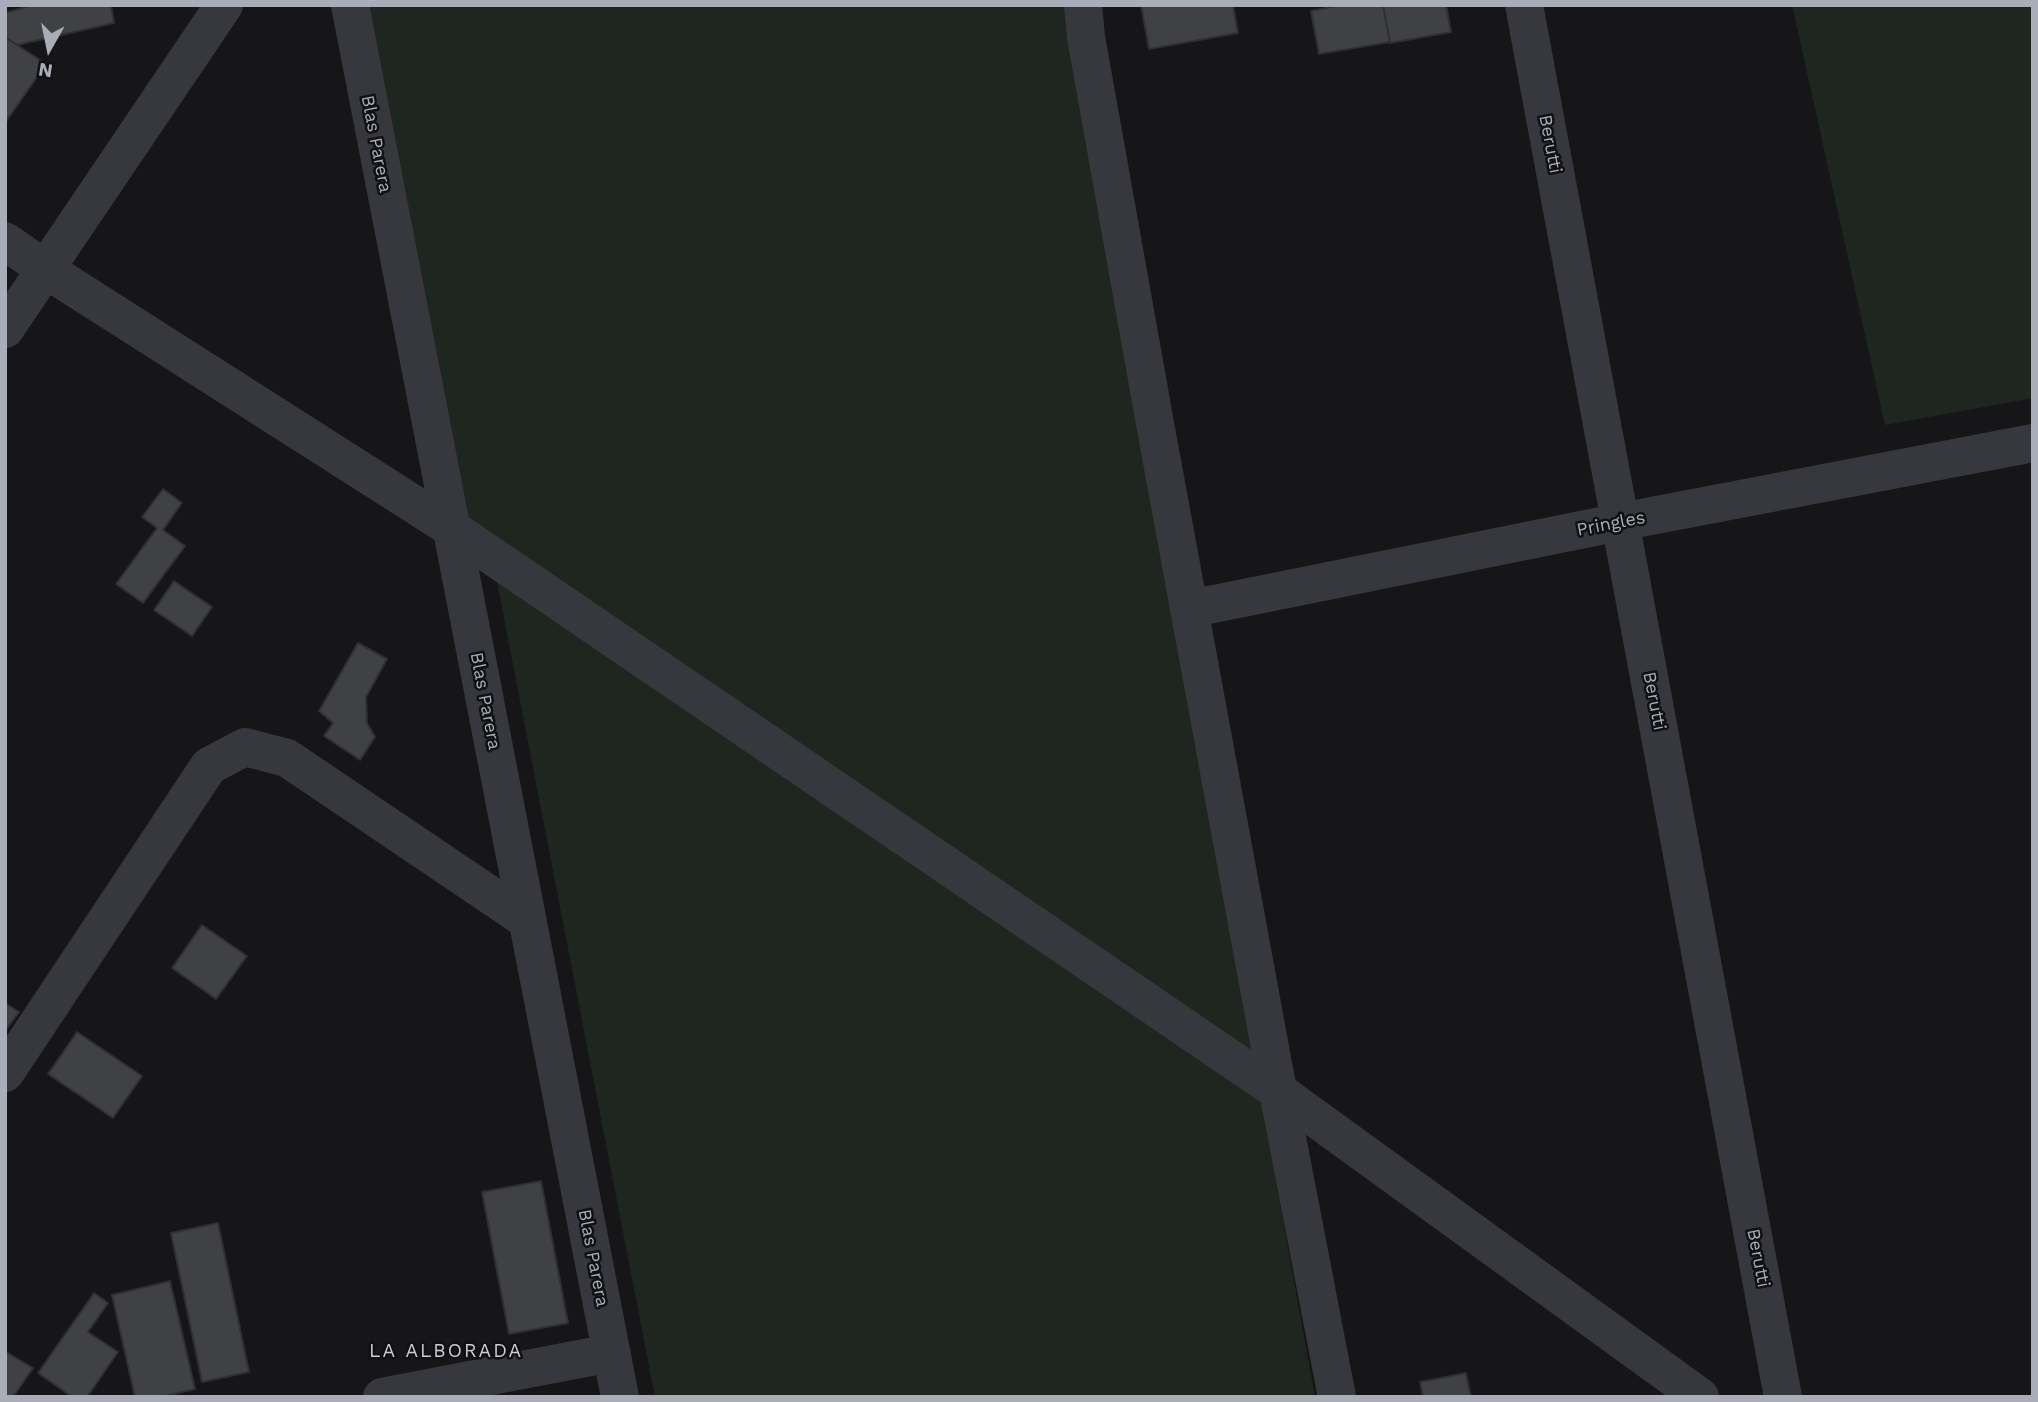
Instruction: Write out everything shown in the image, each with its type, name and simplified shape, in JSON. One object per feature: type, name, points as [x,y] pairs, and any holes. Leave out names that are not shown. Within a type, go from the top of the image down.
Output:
[{"type":"street","points":[[5,329],[224,5]]},
{"type":"street","name":"Blas Parera","points":[[349,5],[620,1397]]},
{"type":"street","points":[[1083,5],[1086,37],[1189,608],[1336,1397]]},
{"type":"street","name":"Berutti","points":[[1524,5],[1783,1397]]},
{"type":"street","points":[[5,241],[451,528],[1278,1091],[1700,1397]]},
{"type":"street","name":"Pringles","points":[[1189,608],[2033,443]]},
{"type":"street","points":[[5,1073],[209,766],[245,747],[287,758],[527,920]]},
{"type":"street","points":[[382,1397],[611,1353]]},
{"type":"shaded area","points":[[350,5],[1072,5],[1278,1091],[451,528]]},
{"type":"shaded area","points":[[1792,5],[2033,5],[2033,398],[1885,425]]},
{"type":"shaded area","points":[[497,582],[1261,1098],[1315,1397],[655,1397]]},
{"type":"building","points":[[33,5],[111,5],[114,23],[17,45],[5,37],[5,13]]},
{"type":"building","points":[[1141,5],[1233,5],[1238,33],[1149,49]]},
{"type":"building","points":[[1341,5],[1383,5],[1390,42],[1319,54],[1311,11]]},
{"type":"building","points":[[1383,5],[1446,5],[1451,32],[1390,43]]},
{"type":"building","points":[[5,37],[46,64],[5,123]]},
{"type":"building","points":[[163,489],[182,503],[163,530],[185,546],[143,603],[116,584],[157,528],[142,517]]},
{"type":"building","points":[[174,581],[212,607],[192,636],[154,610]]},
{"type":"building","points":[[358,643],[387,659],[366,697],[367,723],[375,737],[360,760],[324,736],[333,723],[319,711]]},
{"type":"building","points":[[202,925],[247,956],[216,999],[172,968]]},
{"type":"building","points":[[5,1003],[19,1012],[5,1031]]},
{"type":"building","points":[[77,1032],[142,1076],[113,1118],[48,1074]]},
{"type":"building","points":[[541,1181],[568,1323],[509,1334],[482,1192]]},
{"type":"building","points":[[218,1223],[249,1372],[202,1382],[171,1233]]},
{"type":"building","points":[[170,1281],[195,1389],[161,1397],[135,1397],[112,1295]]},
{"type":"building","points":[[94,1293],[108,1303],[88,1332],[118,1352],[87,1397],[72,1397],[38,1373]]},
{"type":"building","points":[[6,1352],[33,1368],[13,1397],[5,1397]]},
{"type":"building","points":[[1466,1373],[1471,1397],[1423,1397],[1420,1382]]},
{"type":"district","name":"LA ALBORADA","points":[[446,1351]]}]
